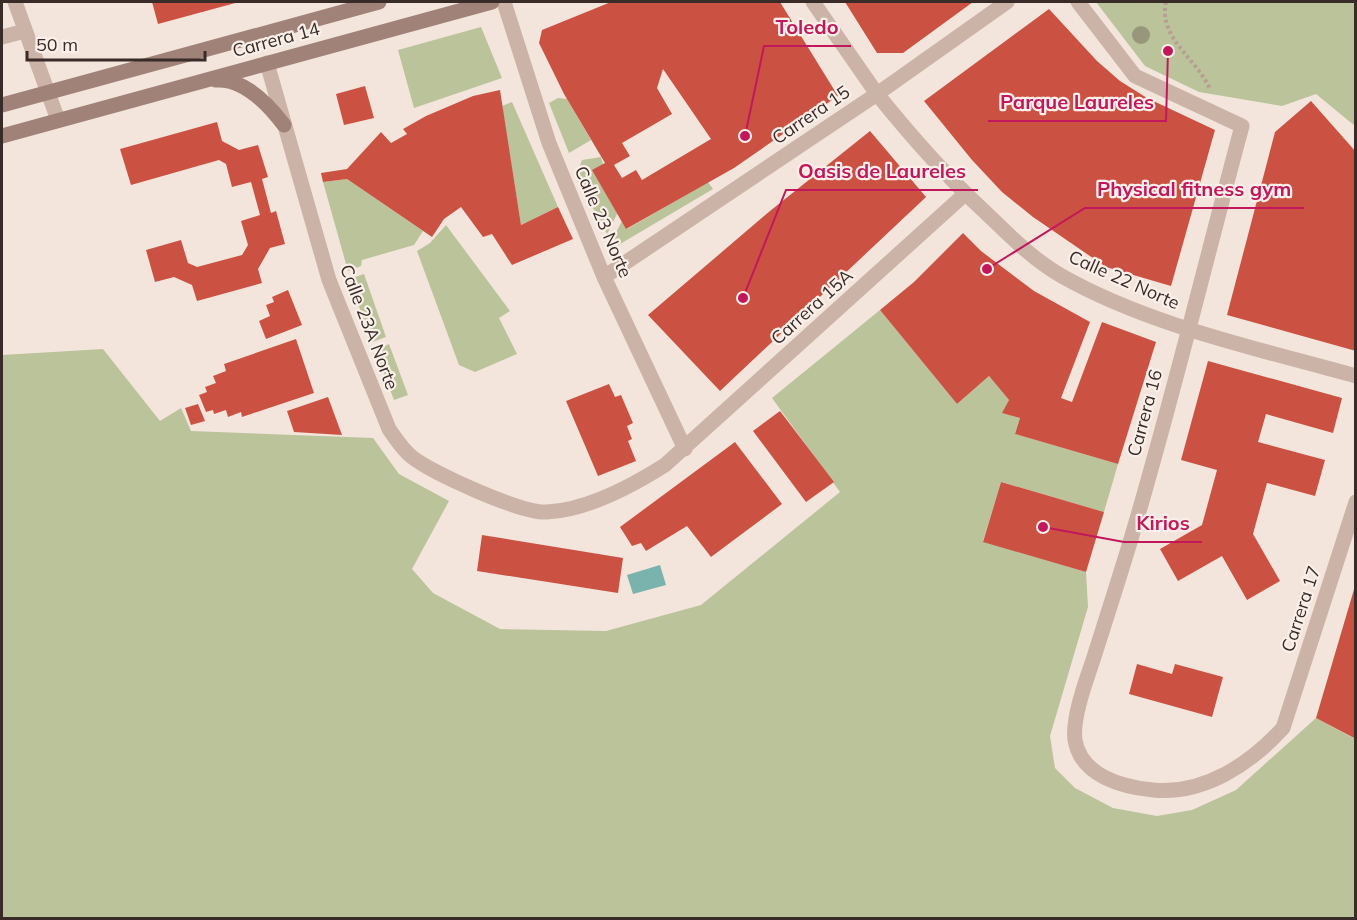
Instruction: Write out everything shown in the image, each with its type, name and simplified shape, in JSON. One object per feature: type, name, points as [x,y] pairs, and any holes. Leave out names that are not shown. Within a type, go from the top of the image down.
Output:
[{"type":"main road","name":"Carrera 14","points":[[2,105],[379,2]]},
{"type":"main road","name":"Carrera 14","points":[[2,136],[492,2]]},
{"type":"main road","points":[[201,81],[224,80],[236,83],[264,102],[284,124]]},
{"type":"street","points":[[15,2],[58,120]]},
{"type":"street","name":"Calle 23 Norte","points":[[504,2],[549,143],[604,277],[685,449]]},
{"type":"street","name":"Calle 22 Norte","points":[[813,2],[877,94],[906,130],[965,194],[1021,247],[1059,274],[1100,295],[1188,328],[1356,376]]},
{"type":"street","name":"Carrera 15","points":[[604,277],[877,94],[1007,2]]},
{"type":"street","points":[[1078,2],[1135,76],[1222,117]]},
{"type":"street","points":[[2,37],[25,31]]},
{"type":"street","name":"Calle 23A Norte","points":[[267,63],[328,280],[389,429],[403,450],[431,469],[468,487],[544,513]]},
{"type":"street","name":"Carrera 16","points":[[1222,117],[1242,126],[1132,536],[1079,709],[1075,739],[1083,761],[1096,773],[1113,781],[1156,790],[1215,779],[1240,768],[1264,749],[1283,728]]},
{"type":"street","name":"Carrera 15A","points":[[544,513],[560,510],[619,490],[645,478],[685,449],[965,194]]},
{"type":"street","name":"Carrera 17","points":[[1283,728],[1356,502]]},
{"type":"path","points":[[1166,2],[1164,9],[1173,42],[1205,77],[1222,117]]},
{"type":"green space","points":[[1096,2],[1355,2],[1355,126],[1316,94],[1282,106],[1199,92],[1145,66]]},
{"type":"green space","points":[[481,27],[502,78],[414,108],[398,50]]},
{"type":"green space","points":[[558,98],[567,99],[591,140],[569,153],[549,103]]},
{"type":"green space","points":[[512,102],[558,207],[521,225],[502,106]]},
{"type":"green space","points":[[601,157],[617,214],[607,234],[576,177],[582,160]]},
{"type":"green space","points":[[347,179],[423,231],[414,245],[362,260],[361,266],[348,271],[323,182]]},
{"type":"green space","points":[[708,182],[713,189],[615,247],[612,240],[622,221],[627,229]]},
{"type":"green space","points":[[446,225],[510,311],[499,318],[517,354],[475,372],[459,365],[417,251],[430,243]]},
{"type":"green space","points":[[364,274],[386,337],[372,342],[349,279]]},
{"type":"green space","points":[[880,310],[957,404],[989,376],[1009,400],[1003,413],[1020,418],[1015,434],[1118,464],[1104,512],[1001,482],[983,541],[1086,572],[1088,607],[1050,736],[1055,768],[1075,788],[1113,808],[1157,816],[1192,810],[1236,790],[1316,718],[1355,739],[1355,918],[2,918],[2,355],[103,349],[160,421],[181,408],[191,431],[373,438],[399,474],[449,501],[412,569],[433,593],[500,629],[606,631],[701,605],[840,492],[772,398]]},
{"type":"green space","points":[[389,344],[408,395],[394,400],[375,350]]},
{"type":"water","points":[[660,565],[666,585],[633,594],[627,575]]},
{"type":"building","points":[[152,2],[239,2],[158,24]]},
{"type":"building","points":[[611,2],[780,2],[838,96],[734,168],[626,229],[592,170],[605,163],[564,94],[539,43],[542,30]],"holes":[[[663,69],[711,139],[642,180],[636,170],[622,178],[614,165],[630,156],[622,143],[672,114],[657,88]]]},
{"type":"building","points":[[845,2],[973,2],[903,53],[877,53]]},
{"type":"building","points":[[1049,9],[1097,61],[1120,81],[1147,98],[1215,130],[1171,286],[1106,267],[1033,217],[1002,192],[972,160],[924,101]]},
{"type":"building","points":[[365,86],[374,118],[344,125],[336,94]]},
{"type":"building","points":[[500,90],[521,225],[558,207],[573,239],[512,265],[492,234],[483,237],[461,207],[444,219],[432,237],[347,179],[323,182],[321,173],[347,169],[381,132],[391,143],[407,134],[403,129],[426,116],[473,96]]},
{"type":"building","points":[[1311,101],[1356,152],[1356,351],[1227,315],[1275,132]]},
{"type":"building","points":[[217,122],[222,141],[239,150],[258,145],[268,177],[262,179],[271,213],[276,211],[285,244],[270,248],[258,269],[262,283],[197,301],[192,285],[174,277],[155,282],[146,250],[181,240],[188,263],[197,267],[242,255],[248,245],[241,221],[260,215],[251,182],[232,187],[226,164],[219,160],[131,185],[120,149]]},
{"type":"building","points":[[870,131],[926,197],[720,391],[648,315],[770,211]]},
{"type":"building","points":[[963,233],[981,251],[1034,291],[1090,322],[1061,398],[1072,402],[1102,322],[1156,342],[1118,464],[1015,434],[1020,418],[1002,413],[1009,400],[989,376],[957,404],[880,310],[914,282]]},
{"type":"building","points":[[288,290],[302,325],[266,339],[259,321],[270,316],[266,305],[274,302],[272,297]]},
{"type":"building","points":[[296,339],[314,393],[242,417],[241,412],[228,417],[226,410],[214,414],[213,410],[206,412],[199,395],[207,392],[205,387],[216,383],[213,376],[226,371],[224,364]]},
{"type":"building","points":[[1208,361],[1342,398],[1333,433],[1266,414],[1258,442],[1325,460],[1315,496],[1267,483],[1253,534],[1280,581],[1247,600],[1222,556],[1178,581],[1160,549],[1202,525],[1217,470],[1181,460]]},
{"type":"building","points":[[609,384],[615,397],[621,395],[633,423],[627,426],[632,439],[628,441],[636,461],[598,476],[566,401]]},
{"type":"building","points":[[328,397],[342,435],[294,432],[287,411]]},
{"type":"building","points":[[198,404],[205,421],[191,425],[185,408]]},
{"type":"building","points":[[780,411],[834,482],[806,502],[753,431]]},
{"type":"building","points":[[735,442],[782,504],[711,557],[687,526],[646,551],[641,543],[632,546],[620,527]]},
{"type":"building","points":[[1001,482],[1104,512],[1086,572],[983,542]]},
{"type":"building","points":[[482,535],[623,558],[618,593],[477,571]]},
{"type":"building","points":[[1356,586],[1356,739],[1316,718]]},
{"type":"building","points":[[1137,664],[1172,674],[1175,664],[1223,677],[1212,717],[1129,694]]},
{"type":"place","name":"Parque Laureles","points":[[1168,51]]},
{"type":"place","name":"Toledo","points":[[745,136]]},
{"type":"place","name":"Physical fitness gym","points":[[987,269]]},
{"type":"place","name":"Oasis de Laureles","points":[[743,298]]},
{"type":"place","name":"Kirios","points":[[1043,527]]}]
